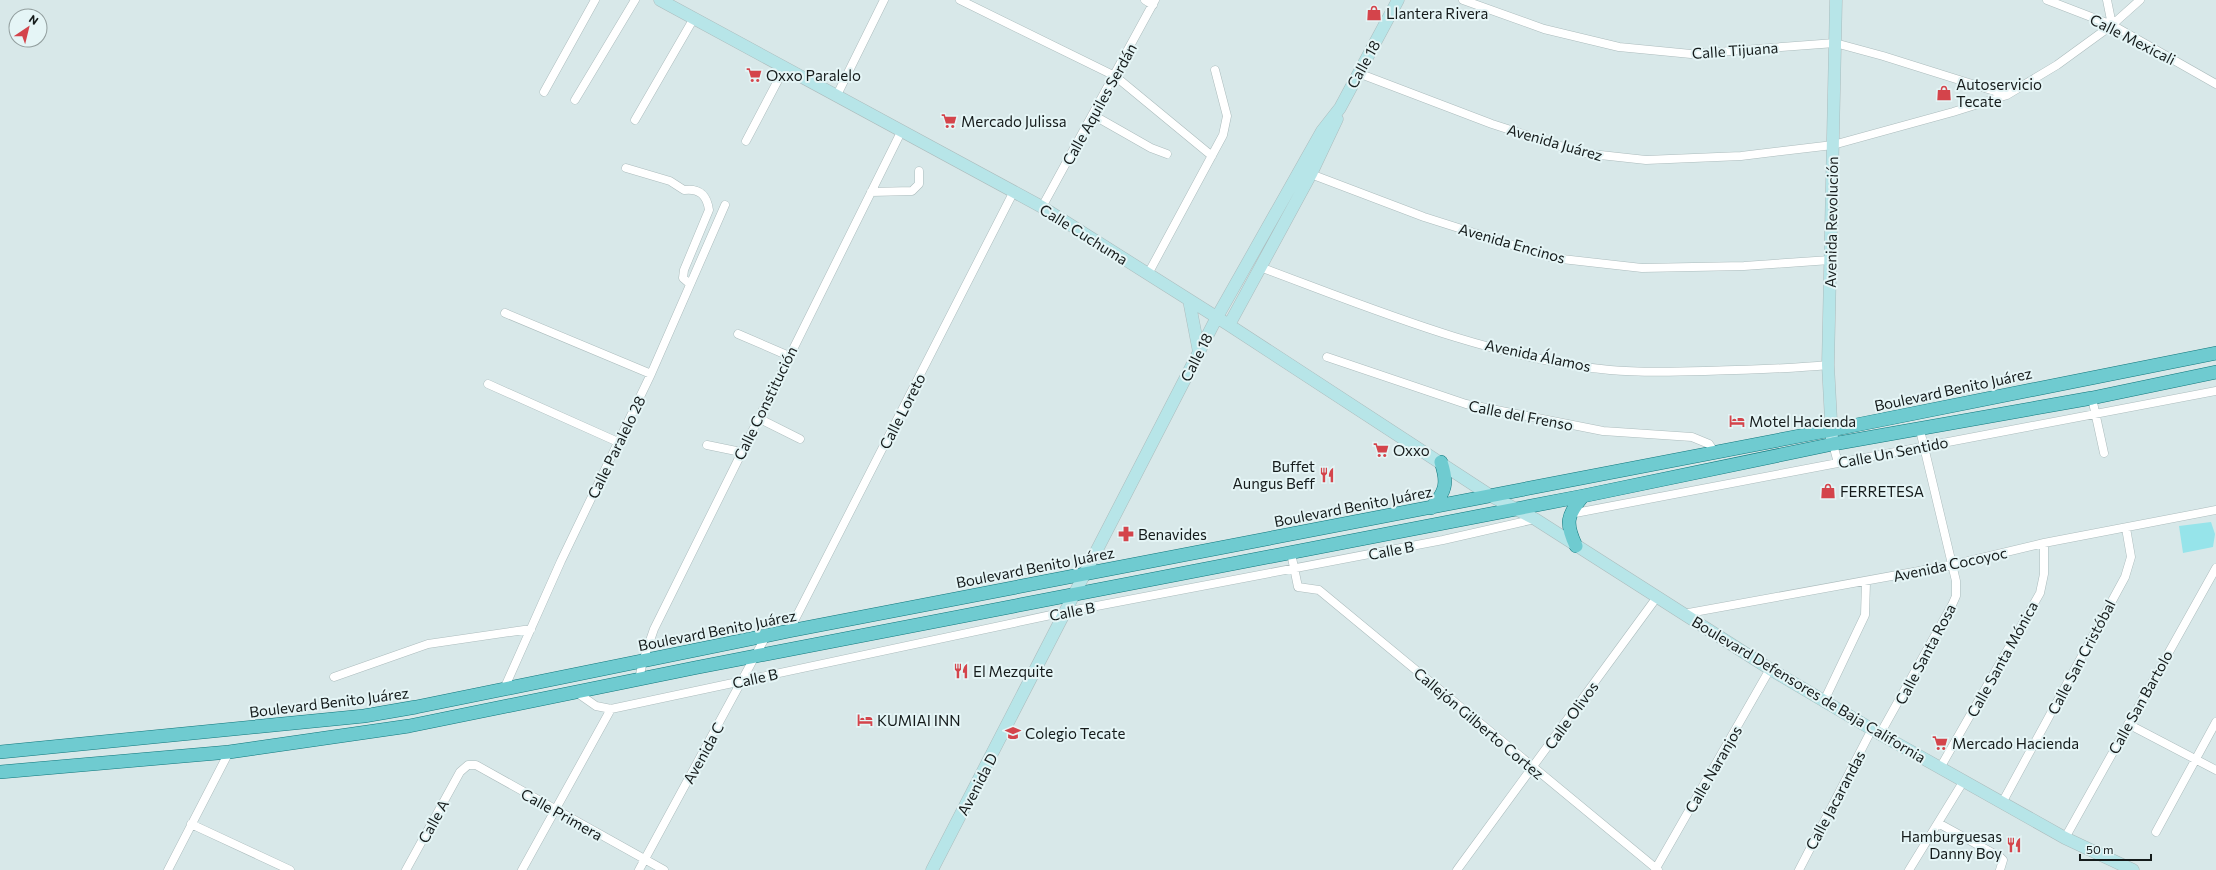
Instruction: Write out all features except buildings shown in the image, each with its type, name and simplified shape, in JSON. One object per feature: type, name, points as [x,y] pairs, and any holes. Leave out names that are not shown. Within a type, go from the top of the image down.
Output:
[{"type":"main road","name":"Boulevard Benito Juárez","points":[[0,752],[364,716],[789,631],[1715,453],[2216,353]]},
{"type":"main road","name":"Boulevard Benito Juárez","points":[[0,772],[229,752],[373,732],[1518,509],[1833,444],[1920,430],[2092,398],[2216,372]]},
{"type":"main road","points":[[1431,508],[1440,497],[1445,486],[1445,475],[1441,462]]},
{"type":"main road","points":[[1518,509],[1525,499],[1563,490],[1578,479]]},
{"type":"main road","points":[[1576,546],[1569,532],[1568,518],[1583,496]]},
{"type":"main road","points":[[373,732],[376,725],[427,714],[449,700]]},
{"type":"street","points":[[544,92],[595,0]]},
{"type":"street","points":[[576,100],[635,0]]},
{"type":"street","name":"Calle Cuchuma","points":[[660,0],[1042,207],[1217,317],[1491,496]]},
{"type":"street","points":[[837,95],[884,0]]},
{"type":"street","points":[[960,0],[1115,76],[1212,156]]},
{"type":"street","points":[[1145,0],[1154,2]]},
{"type":"street","name":"Calle 18","points":[[1229,325],[1260,267],[1306,172],[1322,131],[1340,108],[1398,0]]},
{"type":"street","name":"Calle Tijuana","points":[[1463,0],[1544,29],[1619,47],[1691,54],[1835,43],[2007,94]]},
{"type":"street","name":"Avenida Revolución","points":[[1833,444],[1828,365],[1836,0]]},
{"type":"street","name":"Calle Mexicali","points":[[2047,0],[2112,25],[2216,84]]},
{"type":"street","points":[[2107,0],[2112,25]]},
{"type":"street","name":"Avenida Juárez","points":[[1358,73],[1492,124],[1569,149],[1599,156],[1646,160],[1698,159],[1833,145],[1946,114],[2007,94],[2057,65],[2112,25],[2140,0]]},
{"type":"street","name":"Calle Aquiles Serdán","points":[[1042,207],[1115,76],[1154,2]]},
{"type":"street","points":[[635,120],[694,18]]},
{"type":"street","points":[[746,141],[785,67]]},
{"type":"street","points":[[1148,274],[1223,135],[1227,116],[1215,70]]},
{"type":"street","points":[[1093,115],[1152,148],[1167,154]]},
{"type":"street","name":"Calle Constitución","points":[[639,679],[642,661],[654,630],[902,130]]},
{"type":"street","points":[[626,168],[670,180],[684,190],[694,189],[702,193],[708,202],[710,210],[684,270],[683,278],[690,284]]},
{"type":"street","points":[[871,192],[912,191],[919,184],[919,171]]},
{"type":"street","name":"Calle 18","points":[[1065,612],[1217,317],[1306,172]]},
{"type":"street","name":"Avenida Encinos","points":[[1306,172],[1424,217],[1553,258],[1606,265],[1650,268],[1744,266],[1830,260]]},
{"type":"street","name":"Calle Loreto","points":[[789,631],[1014,191]]},
{"type":"street","name":"Calle Paralelo 28","points":[[504,689],[651,374],[725,205]]},
{"type":"street","name":"Avenida Álamos","points":[[1260,267],[1426,327],[1494,348],[1551,360],[1610,370],[1670,372],[1828,365]]},
{"type":"street","points":[[1189,300],[1199,352]]},
{"type":"street","points":[[505,313],[651,374]]},
{"type":"street","points":[[738,334],[789,356]]},
{"type":"street","name":"Calle del Frenso","points":[[1327,357],[1466,404],[1603,431],[1692,437],[1709,444],[1715,453]]},
{"type":"street","points":[[488,384],[618,442]]},
{"type":"street","name":"Calle Un Sentido","points":[[1570,514],[2216,391]]},
{"type":"street","points":[[2092,398],[2104,453]]},
{"type":"street","points":[[758,418],[800,439]]},
{"type":"street","name":"Calle Santa Rosa","points":[[1876,732],[1952,605],[1957,588],[1920,430]]},
{"type":"street","points":[[1833,444],[1838,463]]},
{"type":"street","points":[[706,445],[741,452]]},
{"type":"street","name":"Boulevard Defensores de Baja California","points":[[1491,496],[1535,519],[1770,669],[1876,732],[2065,838],[2133,870]]},
{"type":"street","name":"Avenida Cocoyoc","points":[[1683,614],[1866,582],[1952,565],[2044,543],[2216,510]]},
{"type":"street","name":"Calle B","points":[[576,692],[596,706],[611,709],[1065,612],[1443,540],[1535,519]]},
{"type":"street","name":"Calle San Cristóbal","points":[[2002,803],[2125,577],[2131,557],[2126,528]]},
{"type":"street","name":"Calle Santa Mónica","points":[[1940,768],[2040,593],[2044,574],[2044,543]]},
{"type":"street","points":[[1291,553],[1295,569]]},
{"type":"street","name":"Calle San Bartolo","points":[[2065,838],[2216,568]]},
{"type":"street","name":"Callejón Gilberto Cortez","points":[[1295,569],[1298,587],[1319,590],[1657,870]]},
{"type":"street","points":[[1824,700],[1865,615],[1866,582]]},
{"type":"street","name":"Calle Olivos","points":[[1457,870],[1657,597]]},
{"type":"street","name":"Avenida D","points":[[932,870],[1065,612]]},
{"type":"street","points":[[334,677],[428,644],[531,629]]},
{"type":"street","name":"Avenida C","points":[[639,870],[744,680],[766,636]]},
{"type":"street","name":"Calle Naranjos","points":[[1657,870],[1770,669]]},
{"type":"street","points":[[522,870],[611,709]]},
{"type":"street","points":[[2156,832],[2216,722]]},
{"type":"street","points":[[2128,724],[2216,770]]},
{"type":"street","name":"Calle Jacarandas","points":[[1799,870],[1876,732]]},
{"type":"street","points":[[168,870],[229,752]]},
{"type":"street","name":"Calle Primera","points":[[460,772],[468,766],[476,765],[554,810],[664,870]]},
{"type":"street","name":"Calle A","points":[[406,870],[460,772]]},
{"type":"street","points":[[1909,870],[1963,782]]},
{"type":"street","points":[[1938,823],[2000,857],[2003,860],[2000,870]]},
{"type":"street","points":[[191,824],[290,870]]},
{"type":"shaded area","points":[[2211,522],[2215,534],[2213,547],[2183,553],[2179,526]]},
{"type":"place","name":"Llantera Rivera","points":[[1374,13]]},
{"type":"place","name":"Oxxo Paralelo","points":[[754,75]]},
{"type":"place","name":"Autoservicio Tecate","points":[[1944,93]]},
{"type":"place","name":"Mercado Julissa","points":[[949,121]]},
{"type":"place","name":"Motel Hacienda","points":[[1737,421]]},
{"type":"place","name":"Oxxo","points":[[1381,450]]},
{"type":"place","name":"Buffet Aungus Beff","points":[[1327,475]]},
{"type":"place","name":"FERRETESA","points":[[1828,491]]},
{"type":"place","name":"Benavides","points":[[1126,534]]},
{"type":"place","name":"El Mezquite","points":[[961,671]]},
{"type":"place","name":"KUMIAI INN","points":[[865,720]]},
{"type":"place","name":"Colegio Tecate","points":[[1013,733]]},
{"type":"place","name":"Mercado Hacienda","points":[[1940,743]]},
{"type":"place","name":"Hamburguesas Danny Boy","points":[[2014,845]]}]
